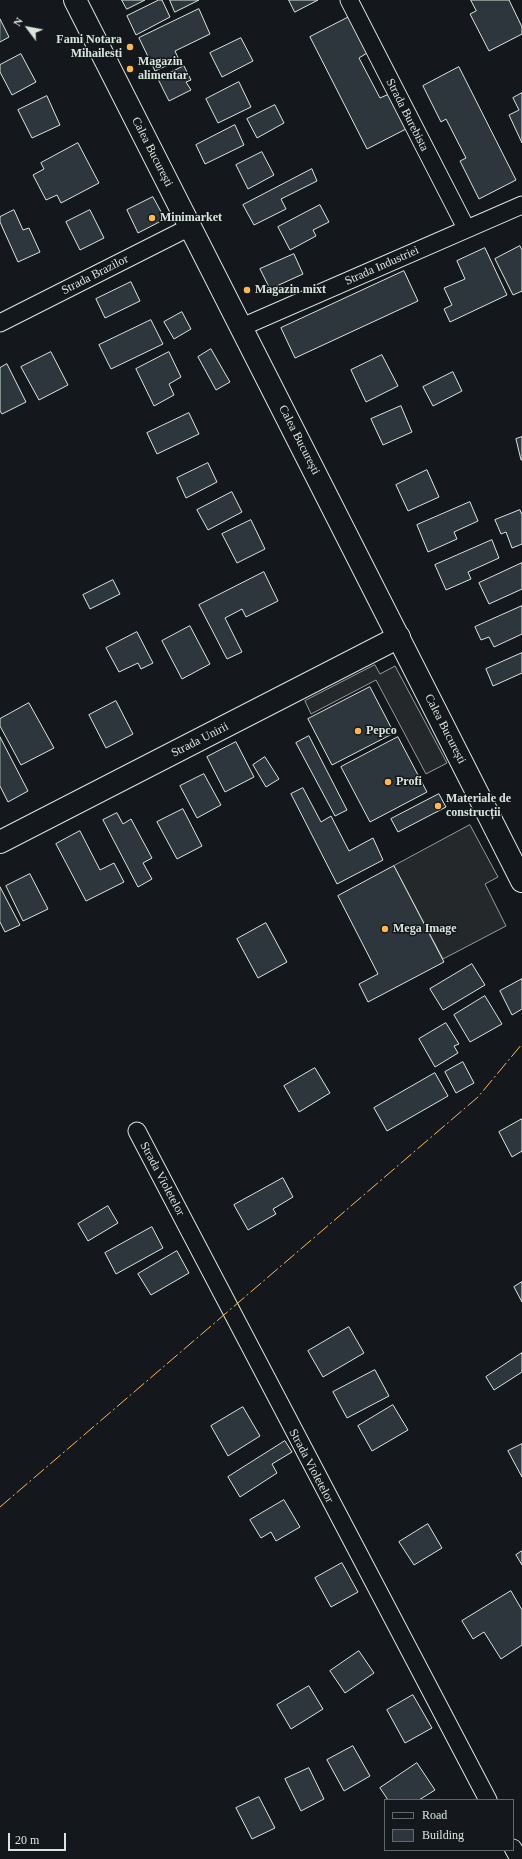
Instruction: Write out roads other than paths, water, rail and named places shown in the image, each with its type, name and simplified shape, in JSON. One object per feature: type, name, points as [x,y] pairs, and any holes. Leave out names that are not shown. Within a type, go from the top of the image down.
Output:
[{"type":"main road","name":"Calea București","points":[[76,0],[522,881]]},
{"type":"main road","name":"Strada Unirii","points":[[0,842],[399,638]]},
{"type":"street","name":"Strada Burebista","points":[[349,0],[466,228]]},
{"type":"street","name":"Strada Industriei","points":[[242,327],[466,228],[522,205]]},
{"type":"street","name":"Strada Brazilor","points":[[0,323],[190,227]]},
{"type":"street","name":"Strada Violetelor","points":[[137,1131],[487,1799]]},
{"type":"street","points":[[514,1850],[519,1859]]},
{"type":"place","name":"Fami Notara Mihailesti","points":[[130,47]]},
{"type":"place","name":"Magazin alimentar","points":[[130,69]]},
{"type":"place","name":"Minimarket","points":[[152,218]]},
{"type":"place","name":"Magazin mixt","points":[[247,290]]},
{"type":"place","name":"Pepco","points":[[358,731]]},
{"type":"place","name":"Profi","points":[[388,782]]},
{"type":"place","name":"Materiale de construcții","points":[[438,806]]},
{"type":"place","name":"Mega Image","points":[[385,929]]}]
